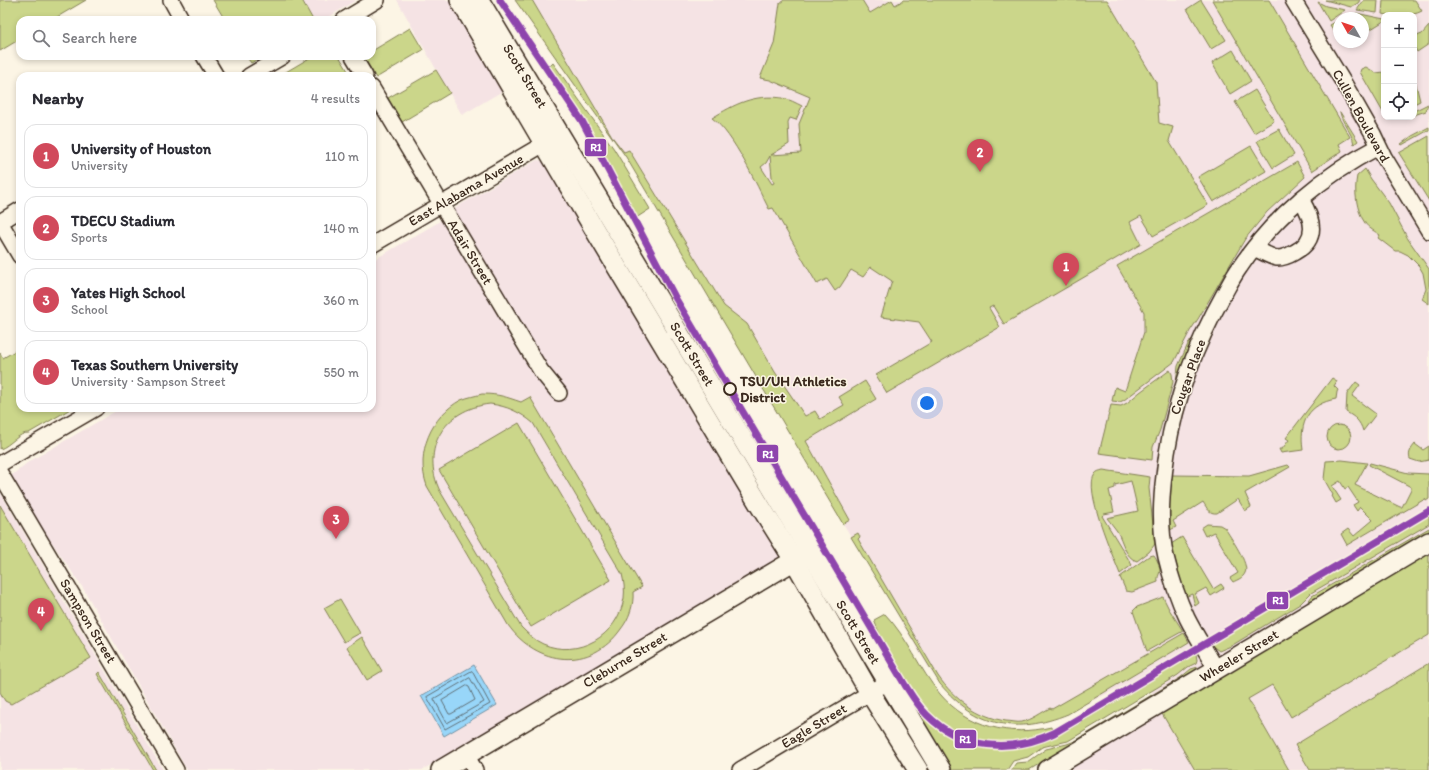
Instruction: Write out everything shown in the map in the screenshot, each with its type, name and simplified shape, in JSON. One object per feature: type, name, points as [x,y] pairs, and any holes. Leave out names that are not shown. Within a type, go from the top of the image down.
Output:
[{"type":"main road","name":"Scott Street","points":[[460,0],[631,291],[794,560],[870,693],[918,770]]},
{"type":"main road","name":"Scott Street","points":[[479,0],[940,770]]},
{"type":"main road","points":[[631,291],[648,281]]},
{"type":"main road","points":[[718,436],[735,426]]},
{"type":"main road","name":"Wheeler Street","points":[[1048,770],[1429,542]]},
{"type":"main road","name":"Cleburne Street","points":[[442,770],[471,762],[810,551]]},
{"type":"street","points":[[170,0],[180,16]]},
{"type":"street","points":[[351,16],[377,0]]},
{"type":"street","name":"Cullen Boulevard","points":[[1293,0],[1345,85],[1373,134],[1378,146],[1429,230]]},
{"type":"street","points":[[206,60],[214,72]]},
{"type":"street","points":[[256,72],[276,60]]},
{"type":"street","points":[[355,60],[363,72]]},
{"type":"street","name":"Adair Street","points":[[376,95],[541,371],[559,393]]},
{"type":"street","name":"East Alabama Avenue","points":[[376,243],[560,134]]},
{"type":"street","name":"Cougar Place","points":[[1216,669],[1188,619],[1180,601],[1166,557],[1162,516],[1163,482],[1175,408],[1196,351],[1210,319],[1239,268],[1254,248],[1272,227],[1301,199],[1338,170],[1378,146]]},
{"type":"street","points":[[1254,248],[1277,258],[1289,256],[1303,248],[1311,236],[1312,223],[1307,209],[1301,199]]},
{"type":"street","points":[[16,212],[0,222],[16,249]]},
{"type":"street","points":[[0,464],[89,412]]},
{"type":"street","name":"Sampson Street","points":[[0,473],[176,770]]},
{"type":"street","name":"Eagle Street","points":[[740,770],[888,682]]},
{"type":"shaded area","points":[[302,0],[356,0],[330,16],[311,16]]},
{"type":"shaded area","points":[[397,0],[454,0],[506,89],[462,115]]},
{"type":"shaded area","points":[[515,0],[1429,0],[1429,770],[1197,770],[1143,677],[1051,720],[1023,725],[989,721],[962,707],[951,697],[930,670],[626,157]]},
{"type":"shaded area","points":[[537,160],[545,161],[781,555],[778,561],[422,770],[187,770],[83,588],[16,490],[12,475],[27,463],[114,412],[376,412],[376,259],[437,223],[460,205]]},
{"type":"shaded area","points":[[0,492],[163,770],[0,770]]},
{"type":"shaded area","points":[[1161,712],[1195,770],[1064,770]]},
{"type":"green space","points":[[0,0],[86,0],[59,16],[16,16],[16,41],[0,51]]},
{"type":"green space","points":[[213,0],[302,0],[311,16],[223,16]]},
{"type":"green space","points":[[515,0],[532,0],[613,138],[624,152],[629,150],[724,306],[747,324],[775,372],[805,416],[815,411],[820,419],[844,405],[839,397],[865,381],[876,399],[806,441],[850,520],[843,524],[626,157]]},
{"type":"green space","points":[[784,0],[862,0],[870,13],[892,0],[895,5],[904,0],[1107,0],[1156,82],[1159,123],[1173,127],[1169,141],[1208,205],[1153,236],[1141,216],[1130,222],[1141,244],[1004,324],[993,306],[989,308],[1000,327],[887,393],[876,375],[932,342],[919,322],[881,317],[892,281],[871,267],[863,277],[851,270],[840,287],[835,291],[827,279],[817,284],[773,208],[769,209],[736,147],[720,125],[712,118],[737,104],[762,97],[790,100],[802,106],[796,120],[790,118],[788,122],[789,144],[771,155],[801,153],[799,124],[810,97],[770,80],[760,78],[774,44],[780,3]],"holes":[[[770,156],[774,183],[772,184],[761,167],[766,163]]]},
{"type":"green space","points":[[1201,0],[1226,40],[1211,49],[1187,9]]},
{"type":"green space","points":[[1212,0],[1269,0],[1350,137],[1339,144],[1342,151],[1312,171]]},
{"type":"green space","points":[[1325,0],[1360,0],[1351,7]]},
{"type":"green space","points":[[1364,0],[1378,0],[1377,13],[1357,10]]},
{"type":"green space","points":[[1383,0],[1415,0],[1422,11],[1417,13],[1382,12]]},
{"type":"green space","points":[[1318,2],[1326,6],[1345,10],[1342,12],[1333,12],[1333,18],[1329,21]]},
{"type":"green space","points":[[1369,16],[1381,18],[1381,23],[1369,30]]},
{"type":"green space","points":[[1429,26],[1429,44],[1417,52],[1417,36],[1422,34]]},
{"type":"green space","points":[[410,28],[423,50],[376,78],[376,72],[372,72],[365,60],[376,60],[376,49]]},
{"type":"green space","points":[[1233,50],[1251,81],[1230,94],[1212,63]]},
{"type":"green space","points":[[249,60],[256,60],[251,63]]},
{"type":"green space","points":[[306,60],[341,60],[349,72],[286,72]]},
{"type":"green space","points":[[553,63],[614,149],[650,209],[636,218],[584,120],[549,67]]},
{"type":"green space","points":[[1366,67],[1376,73],[1381,72],[1381,109],[1360,72],[1361,69]]},
{"type":"green space","points":[[436,70],[450,93],[402,122],[388,98]]},
{"type":"green space","points":[[1417,88],[1420,101],[1417,102]]},
{"type":"green space","points":[[1255,90],[1274,121],[1254,133],[1235,102]]},
{"type":"green space","points":[[1428,104],[1426,111],[1417,114],[1417,110]]},
{"type":"green space","points":[[1340,112],[1358,141],[1354,144],[1341,116]]},
{"type":"green space","points":[[1429,127],[1429,130],[1402,145],[1401,144],[1412,136]]},
{"type":"green space","points":[[1279,129],[1294,155],[1273,168],[1257,141]]},
{"type":"green space","points":[[1429,136],[1429,201],[1399,153]]},
{"type":"green space","points":[[1251,146],[1266,171],[1213,202],[1198,177]]},
{"type":"green space","points":[[1297,162],[1305,177],[1267,212],[1245,239],[1190,331],[1174,362],[1124,400],[1120,402],[1112,401],[1115,387],[1125,391],[1144,332],[1144,312],[1117,266]]},
{"type":"green space","points":[[1365,169],[1389,203],[1408,239],[1429,269],[1429,304],[1422,299],[1426,289],[1423,273],[1419,266],[1408,255],[1400,251],[1395,251],[1378,238],[1380,235],[1368,227],[1362,218],[1356,200],[1356,188],[1357,176]]},
{"type":"green space","points":[[1196,334],[1176,384],[1178,366],[1188,344]]},
{"type":"green space","points":[[16,350],[16,412],[65,412],[29,433],[25,433],[0,449],[0,353],[3,358]]},
{"type":"green space","points":[[1170,370],[1173,382],[1160,430],[1153,447],[1152,460],[1099,453],[1111,405],[1121,406],[1127,403]]},
{"type":"green space","points":[[1332,378],[1337,381],[1334,386],[1338,390],[1336,399],[1326,401],[1318,405],[1308,416],[1304,423],[1302,440],[1303,450],[1281,453],[1279,449],[1282,449],[1289,440],[1286,438]]},
{"type":"green space","points":[[1356,382],[1360,385],[1352,396],[1376,414],[1363,431],[1357,420],[1346,412],[1347,394]]},
{"type":"green space","points":[[482,394],[498,395],[521,402],[530,397],[642,587],[633,592],[632,607],[624,625],[609,643],[595,652],[580,657],[564,658],[549,656],[534,649],[520,639],[508,625],[427,486],[423,461],[428,437],[434,426],[450,407],[461,400]],"holes":[[[490,404],[513,410],[533,423],[622,574],[624,598],[620,612],[614,623],[605,633],[594,641],[582,646],[556,648],[543,644],[534,639],[521,627],[440,491],[435,475],[433,460],[435,446],[440,434],[449,423],[460,414],[474,407]]]},
{"type":"green space","points":[[519,423],[611,580],[531,627],[439,470]]},
{"type":"green space","points":[[1339,425],[1344,426],[1350,432],[1350,442],[1344,448],[1339,449],[1334,448],[1328,442],[1327,437],[1328,432],[1334,426]]},
{"type":"green space","points":[[1415,444],[1423,450],[1429,446],[1429,460],[1419,462],[1410,459],[1410,451]]},
{"type":"green space","points":[[1342,460],[1367,463],[1355,485],[1400,507],[1402,507],[1411,487],[1369,465],[1370,463],[1408,473],[1429,474],[1429,499],[1426,501],[1425,499],[1347,545],[1341,534],[1348,529],[1354,536],[1373,520],[1360,507],[1357,511],[1353,505],[1358,502],[1348,487],[1345,489],[1340,481],[1332,486],[1341,500],[1336,503],[1332,496],[1333,495],[1324,479],[1326,461]]},
{"type":"green space","points":[[1288,465],[1290,467],[1245,493],[1251,507],[1245,511],[1238,499],[1217,513],[1210,512],[1203,502],[1173,521],[1176,527],[1170,530],[1168,510],[1170,477],[1173,475],[1249,476]]},
{"type":"green space","points":[[1103,470],[1150,477],[1149,488],[1155,544],[1149,552],[1137,561],[1127,553],[1117,531],[1107,518],[1138,511],[1131,481],[1115,485],[1115,488],[1109,490],[1114,512],[1104,514],[1102,516],[1132,565],[1120,574],[1100,523],[1093,493],[1092,482],[1095,474]]},
{"type":"green space","points":[[0,505],[91,658],[11,704],[5,701],[0,692]]},
{"type":"green space","points":[[1429,515],[1429,524],[1311,593],[1300,604],[1231,646],[1219,651],[1211,645]]},
{"type":"green space","points":[[1207,524],[1220,525],[1225,528],[1235,544],[1245,563],[1246,569],[1244,575],[1240,579],[1233,582],[1230,578],[1238,573],[1214,532],[1205,536],[1201,528]]},
{"type":"green space","points":[[1429,528],[1429,531],[1305,606],[1312,596]]},
{"type":"green space","points":[[858,533],[860,537],[858,539],[938,676],[959,699],[986,716],[1006,721],[1022,722],[1029,720],[1050,708],[1052,709],[1184,633],[1189,642],[1068,714],[1049,721],[1031,724],[1014,725],[998,723],[983,718],[968,710],[940,684],[851,537]]},
{"type":"green space","points":[[1182,537],[1213,589],[1221,584],[1224,588],[1211,596],[1206,588],[1195,594],[1199,603],[1195,606],[1192,594],[1185,597],[1171,544]]},
{"type":"green space","points":[[1429,553],[1429,635],[1291,717],[1272,685],[1248,699],[1289,770],[1195,770],[1161,712]]},
{"type":"green space","points":[[1154,555],[1160,569],[1158,582],[1132,592],[1126,591],[1120,577],[1149,556]]},
{"type":"green space","points":[[1163,597],[1183,631],[1147,651],[1133,611],[1137,607]]},
{"type":"green space","points":[[340,599],[360,633],[344,642],[324,608]]},
{"type":"green space","points":[[885,614],[907,643],[940,694],[963,714],[977,722],[1005,730],[1036,730],[1051,727],[1052,732],[1019,741],[1001,743],[988,742],[963,735],[941,723],[931,715],[916,697],[883,641],[874,620]]},
{"type":"green space","points":[[362,637],[382,671],[367,680],[347,647]]},
{"type":"green space","points":[[1196,654],[1196,663],[1178,675],[1068,741],[1042,747],[1028,757],[1013,761],[1007,770],[951,770],[902,691],[900,683],[923,715],[935,726],[949,735],[964,742],[980,746],[997,749],[1013,748],[1030,746],[1046,741],[1062,733]]},
{"type":"green space","points":[[1429,663],[1429,770],[1310,770],[1295,745]]},
{"type":"green space","points":[[1198,667],[1190,674],[1029,770],[1011,770],[1016,763],[1028,762],[1046,749],[1075,741],[1180,678],[1191,669]]},
{"type":"green space","points":[[99,672],[156,770],[153,770],[97,674]]},
{"type":"water","points":[[474,665],[497,705],[444,736],[421,696]]},
{"type":"transit line","name":"R1","points":[[500,0],[582,121],[676,299],[905,685],[927,715],[941,727],[971,741],[988,745],[1021,744],[1054,733],[1429,511]]},
{"type":"place","name":"TDECU Stadium","points":[[980,172]]},
{"type":"place","name":"University of Houston","points":[[1066,286]]},
{"type":"place","name":"TSU/UH Athletics District","points":[[730,389]]},
{"type":"place","name":"Yates High School","points":[[336,539]]},
{"type":"place","name":"Texas Southern University","points":[[41,631]]}]
